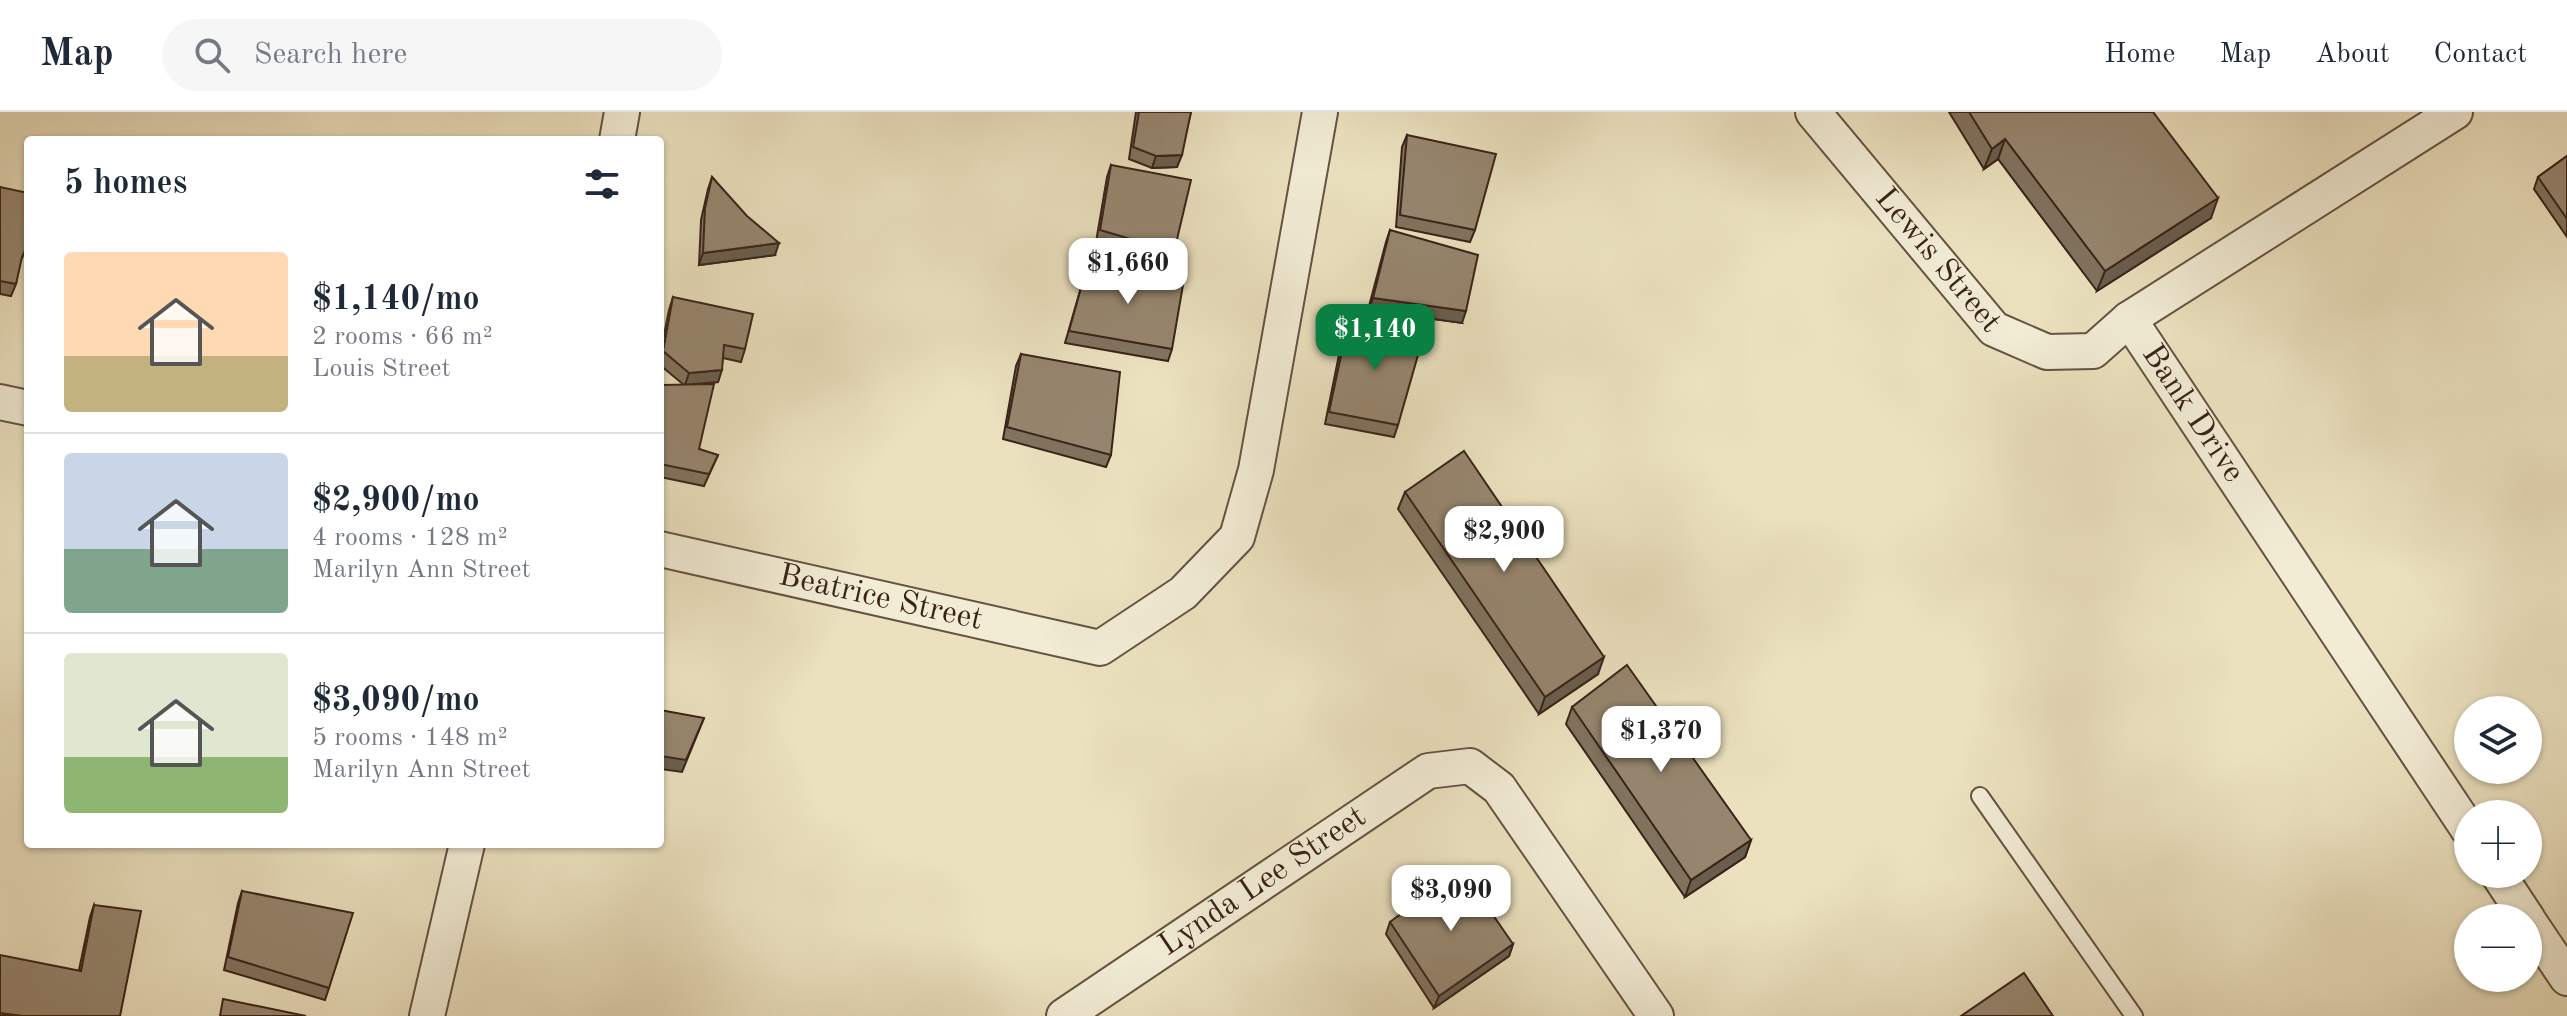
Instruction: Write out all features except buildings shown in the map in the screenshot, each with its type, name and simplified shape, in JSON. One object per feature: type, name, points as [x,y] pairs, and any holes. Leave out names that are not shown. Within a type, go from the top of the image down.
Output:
[{"type":"street","points":[[618,136],[622,112]]},
{"type":"street","name":"Beatrice Street","points":[[664,550],[1100,648],[1183,593],[1237,537],[1256,470],[1320,112]]},
{"type":"street","name":"Lewis Street","points":[[1813,112],[1994,329],[2047,352],[2093,351],[2129,319]]},
{"type":"street","name":"Bank Drive","points":[[2454,808],[2129,319],[2455,112]]},
{"type":"street","points":[[0,402],[24,407]]},
{"type":"street","name":"Lynda Lee Street","points":[[1064,1016],[1428,771],[1470,766],[1499,788],[1656,1016]]},
{"type":"street","points":[[427,1016],[466,848]]},
{"type":"street","points":[[2542,940],[2567,978]]},
{"type":"lane","points":[[1980,796],[2134,1016]]}]
